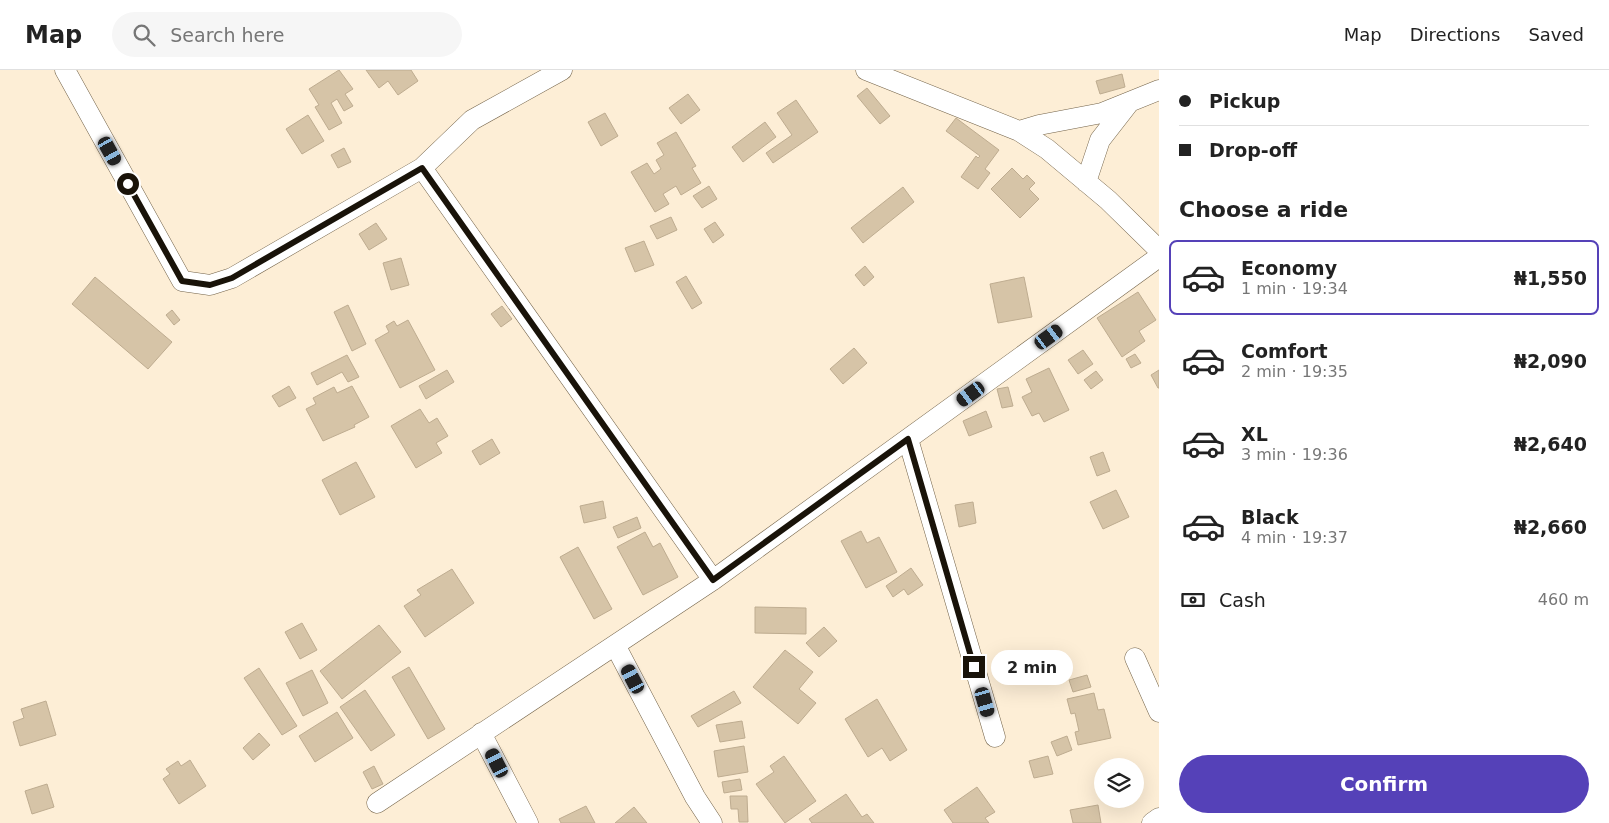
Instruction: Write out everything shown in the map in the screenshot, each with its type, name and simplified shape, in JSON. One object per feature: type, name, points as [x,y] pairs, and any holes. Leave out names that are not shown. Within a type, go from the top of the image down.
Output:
[{"type":"street","points":[[65,70],[182,281],[210,285],[232,278],[422,168],[472,120],[562,70]]},
{"type":"street","points":[[866,70],[1018,131],[1046,149],[1108,200],[1159,250]]},
{"type":"street","points":[[1018,131],[1102,113],[1159,90]]},
{"type":"street","points":[[1086,182],[1100,140],[1128,104]]},
{"type":"street","points":[[422,168],[713,580]]},
{"type":"street","points":[[377,803],[713,580],[1159,257]]},
{"type":"street","points":[[908,439],[995,738]]},
{"type":"street","points":[[615,645],[695,798],[712,823]]},
{"type":"street","points":[[1135,658],[1159,712]]},
{"type":"street","points":[[482,733],[528,823]]},
{"type":"street","points":[[1152,823],[1159,818]]},
{"type":"building","points":[[339,70],[353,89],[345,94],[353,106],[344,111],[337,99],[331,103],[342,123],[329,130],[315,107],[319,105],[309,89]]},
{"type":"building","points":[[366,70],[411,70],[418,81],[398,95],[388,81],[379,88]]},
{"type":"building","points":[[1122,74],[1125,87],[1100,94],[1096,81]]},
{"type":"building","points":[[867,88],[890,116],[880,124],[857,96]]},
{"type":"building","points":[[688,94],[700,110],[681,124],[669,108]]},
{"type":"building","points":[[796,100],[818,132],[773,163],[766,153],[792,135],[777,113]]},
{"type":"building","points":[[605,113],[618,136],[601,146],[588,122]]},
{"type":"building","points":[[308,115],[324,141],[302,154],[286,129]]},
{"type":"building","points":[[956,118],[999,150],[985,169],[990,173],[978,189],[961,177],[976,156],[978,158],[980,156],[946,131]]},
{"type":"building","points":[[765,122],[776,137],[743,162],[732,147]]},
{"type":"building","points":[[676,132],[696,166],[692,168],[701,183],[681,195],[676,186],[663,194],[669,204],[655,212],[631,172],[647,163],[654,174],[661,169],[656,160],[664,155],[657,143]]},
{"type":"building","points":[[344,148],[351,162],[338,168],[331,155]]},
{"type":"building","points":[[1012,168],[1023,179],[1027,175],[1035,183],[1029,189],[1039,199],[1020,218],[991,189]]},
{"type":"building","points":[[709,186],[717,199],[702,208],[693,196]]},
{"type":"building","points":[[903,187],[914,202],[863,243],[851,228]]},
{"type":"building","points":[[671,217],[677,230],[657,239],[650,226]]},
{"type":"building","points":[[715,222],[724,235],[713,243],[704,229]]},
{"type":"building","points":[[376,223],[387,239],[369,250],[359,234]]},
{"type":"building","points":[[644,241],[654,265],[635,272],[625,248]]},
{"type":"building","points":[[401,258],[409,285],[391,290],[383,263]]},
{"type":"building","points":[[865,266],[874,277],[864,286],[855,275]]},
{"type":"building","points":[[686,276],[702,303],[692,309],[676,282]]},
{"type":"building","points":[[95,277],[172,342],[148,369],[72,304]]},
{"type":"building","points":[[1024,277],[1032,317],[998,323],[990,284]]},
{"type":"building","points":[[1138,292],[1156,320],[1139,331],[1145,341],[1122,357],[1097,318]]},
{"type":"building","points":[[348,305],[366,344],[352,351],[334,312]]},
{"type":"building","points":[[502,306],[512,319],[501,327],[491,314]]},
{"type":"building","points":[[172,310],[180,320],[174,325],[166,315]]},
{"type":"building","points":[[408,320],[435,370],[400,388],[375,340],[389,332],[386,326],[394,321],[397,326]]},
{"type":"building","points":[[854,348],[867,363],[843,384],[830,369]]},
{"type":"building","points":[[1083,350],[1093,364],[1078,374],[1068,360]]},
{"type":"building","points":[[1135,354],[1141,363],[1131,368],[1126,359]]},
{"type":"building","points":[[347,355],[359,377],[348,382],[342,372],[317,385],[311,373]]},
{"type":"building","points":[[1049,368],[1069,410],[1044,422],[1039,413],[1032,416],[1022,397],[1032,392],[1026,379]]},
{"type":"building","points":[[447,370],[454,382],[426,399],[419,386]]},
{"type":"building","points":[[1159,370],[1159,388],[1158,388],[1151,375]]},
{"type":"building","points":[[1096,371],[1103,380],[1091,389],[1084,380]]},
{"type":"building","points":[[289,386],[296,398],[279,407],[272,396]]},
{"type":"building","points":[[352,386],[369,417],[354,425],[355,427],[323,441],[306,409],[316,404],[313,398],[334,387],[337,393]]},
{"type":"building","points":[[1008,387],[1013,406],[1002,408],[997,389]]},
{"type":"building","points":[[420,409],[429,423],[437,418],[448,436],[436,443],[442,453],[416,468],[391,426]]},
{"type":"building","points":[[986,411],[992,427],[969,436],[963,421]]},
{"type":"building","points":[[492,439],[500,453],[480,465],[472,451]]},
{"type":"building","points":[[1103,452],[1110,471],[1097,476],[1090,457]]},
{"type":"building","points":[[356,462],[375,497],[340,515],[322,480]]},
{"type":"building","points":[[1116,490],[1129,517],[1103,529],[1090,502]]},
{"type":"building","points":[[603,501],[606,518],[584,523],[580,506]]},
{"type":"building","points":[[973,502],[976,523],[959,527],[955,505]]},
{"type":"building","points":[[637,517],[641,528],[618,538],[613,527]]},
{"type":"building","points":[[861,531],[867,543],[879,537],[897,572],[866,588],[841,541]]},
{"type":"building","points":[[645,532],[653,547],[660,543],[678,577],[643,595],[617,547]]},
{"type":"building","points":[[578,547],[612,609],[594,619],[560,557]]},
{"type":"building","points":[[911,568],[923,585],[908,595],[904,589],[893,597],[886,586]]},
{"type":"building","points":[[452,569],[474,603],[425,637],[404,606],[421,595],[417,590]]},
{"type":"building","points":[[755,607],[806,608],[806,634],[755,633]]},
{"type":"building","points":[[302,623],[317,650],[300,659],[285,632]]},
{"type":"building","points":[[379,625],[401,652],[342,699],[320,671]]},
{"type":"building","points":[[824,627],[837,641],[819,657],[806,643]]},
{"type":"building","points":[[785,650],[813,672],[799,689],[816,703],[798,724],[753,687]]},
{"type":"building","points":[[409,667],[445,729],[428,739],[392,677]]},
{"type":"building","points":[[259,668],[297,726],[282,735],[244,678]]},
{"type":"building","points":[[312,670],[328,703],[303,716],[286,683]]},
{"type":"building","points":[[1087,675],[1091,687],[1073,692],[1069,680]]},
{"type":"building","points":[[365,690],[395,735],[371,751],[340,707]]},
{"type":"building","points":[[734,691],[741,703],[698,727],[691,716]]},
{"type":"building","points":[[1094,693],[1098,710],[1104,709],[1111,738],[1078,745],[1075,732],[1079,731],[1075,713],[1071,714],[1067,699]]},
{"type":"building","points":[[877,699],[907,750],[890,761],[882,748],[868,757],[845,719]]},
{"type":"building","points":[[46,701],[56,735],[20,746],[13,722],[24,718],[21,709]]},
{"type":"building","points":[[337,712],[353,738],[315,762],[299,736]]},
{"type":"building","points":[[742,721],[745,738],[720,742],[716,725]]},
{"type":"building","points":[[259,733],[270,745],[253,760],[243,748]]},
{"type":"building","points":[[1067,736],[1072,750],[1057,756],[1051,742]]},
{"type":"building","points":[[744,746],[748,772],[718,777],[714,751]]},
{"type":"building","points":[[784,756],[816,801],[785,823],[756,784],[774,772],[770,766]]},
{"type":"building","points":[[1048,756],[1053,774],[1034,778],[1029,761]]},
{"type":"building","points":[[190,760],[206,786],[179,804],[163,779],[170,774],[166,769],[178,761],[181,766]]},
{"type":"building","points":[[374,766],[383,784],[372,789],[363,772]]},
{"type":"building","points":[[740,779],[742,790],[724,793],[722,782]]},
{"type":"building","points":[[47,784],[54,807],[32,814],[25,791]]},
{"type":"building","points":[[977,787],[995,812],[985,818],[989,823],[953,823],[944,810]]},
{"type":"building","points":[[846,794],[862,817],[867,814],[874,823],[812,823],[809,819]]},
{"type":"building","points":[[730,796],[747,796],[748,822],[739,822],[738,809],[731,809]]},
{"type":"building","points":[[586,806],[595,823],[561,823],[559,819]]},
{"type":"building","points":[[1094,806],[1094,808],[1098,808],[1101,823],[1073,823],[1070,810]]},
{"type":"building","points":[[634,807],[647,823],[615,823]]},
{"type":"route","points":[[128,184],[182,281],[210,285],[232,278],[422,168],[713,580],[908,439],[974,667]]}]
